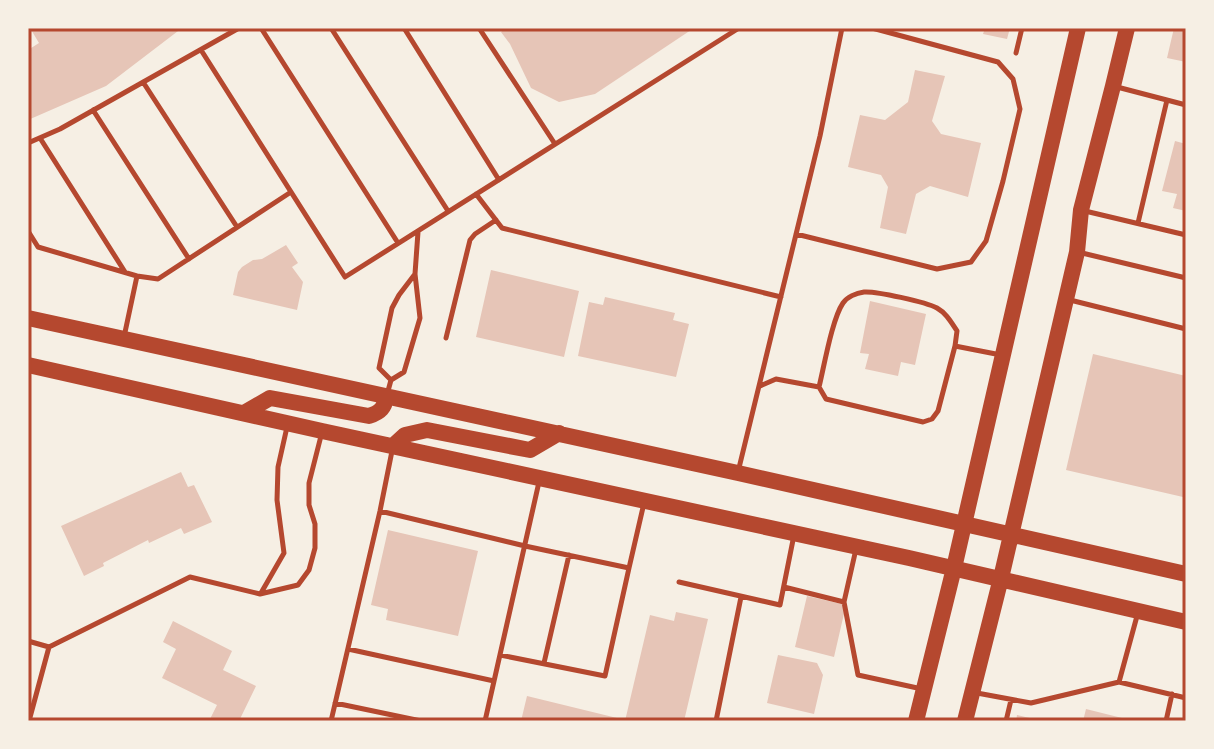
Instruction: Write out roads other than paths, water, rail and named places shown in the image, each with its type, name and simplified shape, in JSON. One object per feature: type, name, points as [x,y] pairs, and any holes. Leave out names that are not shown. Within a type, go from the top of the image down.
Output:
[{"type":"main road","points":[[916,721],[1078,28]]},
{"type":"main road","points":[[965,721],[1012,535],[1077,252],[1081,210],[1127,28]]},
{"type":"main road","points":[[28,318],[389,388],[559,433],[1186,574]]},
{"type":"main road","points":[[28,365],[1001,578],[1186,622]]},
{"type":"main road","points":[[244,413],[270,398],[369,416],[384,407],[389,388]]},
{"type":"main road","points":[[393,446],[405,435],[427,430],[530,450],[559,433]]},
{"type":"lane","points":[[28,143],[239,28]]},
{"type":"lane","points":[[261,28],[398,243]]},
{"type":"lane","points":[[331,28],[448,211]]},
{"type":"lane","points":[[404,28],[499,180]]},
{"type":"lane","points":[[479,28],[555,144]]},
{"type":"lane","points":[[201,50],[345,277],[739,28]]},
{"type":"lane","points":[[738,473],[820,136],[842,28]]},
{"type":"lane","points":[[796,234],[937,269],[971,262],[986,241],[1020,109],[1013,79],[998,62],[872,28]]},
{"type":"lane","points":[[1016,53],[1022,28]]},
{"type":"lane","points":[[143,82],[237,227]]},
{"type":"lane","points":[[1113,86],[1186,105]]},
{"type":"lane","points":[[1138,223],[1167,100]]},
{"type":"lane","points":[[93,110],[189,259]]},
{"type":"lane","points":[[40,138],[125,272]]},
{"type":"lane","points":[[28,231],[38,247],[137,276],[158,279],[291,192]]},
{"type":"lane","points":[[476,194],[502,228],[781,297]]},
{"type":"lane","points":[[1081,210],[1186,235]]},
{"type":"lane","points":[[446,338],[470,240],[496,220]]},
{"type":"lane","points":[[415,274],[392,308],[379,368],[389,388],[404,372],[420,318],[415,274],[418,231]]},
{"type":"lane","points":[[1077,252],[1186,278]]},
{"type":"lane","points":[[124,339],[137,276]]},
{"type":"lane","points":[[877,293],[934,306],[957,331],[955,346],[938,411],[932,419],[923,422],[826,399],[819,387],[836,317],[843,302],[852,295],[877,293]]},
{"type":"lane","points":[[1066,298],[1186,329]]},
{"type":"lane","points":[[955,346],[1001,355]]},
{"type":"lane","points":[[760,386],[776,379],[819,387]]},
{"type":"lane","points":[[260,594],[284,553],[277,500],[278,467],[288,423]]},
{"type":"lane","points":[[28,641],[49,647],[190,577],[260,594],[298,585],[309,570],[315,548],[309,483],[322,431]]},
{"type":"lane","points":[[331,721],[393,446]]},
{"type":"lane","points":[[485,721],[540,477]]},
{"type":"lane","points":[[500,655],[605,676],[644,501]]},
{"type":"lane","points":[[380,511],[629,568]]},
{"type":"lane","points":[[679,582],[780,605],[794,533]]},
{"type":"lane","points":[[857,547],[844,602],[858,675],[923,689]]},
{"type":"lane","points":[[544,663],[569,555]]},
{"type":"lane","points":[[784,587],[844,602]]},
{"type":"lane","points":[[716,721],[741,597]]},
{"type":"lane","points":[[1119,682],[1139,611]]},
{"type":"lane","points":[[29,721],[49,647]]},
{"type":"lane","points":[[348,649],[494,681]]},
{"type":"lane","points":[[972,692],[1031,703],[1119,682],[1186,698]]},
{"type":"lane","points":[[1166,721],[1172,694]]},
{"type":"lane","points":[[1006,721],[1011,700]]},
{"type":"lane","points":[[335,703],[421,721]]}]
